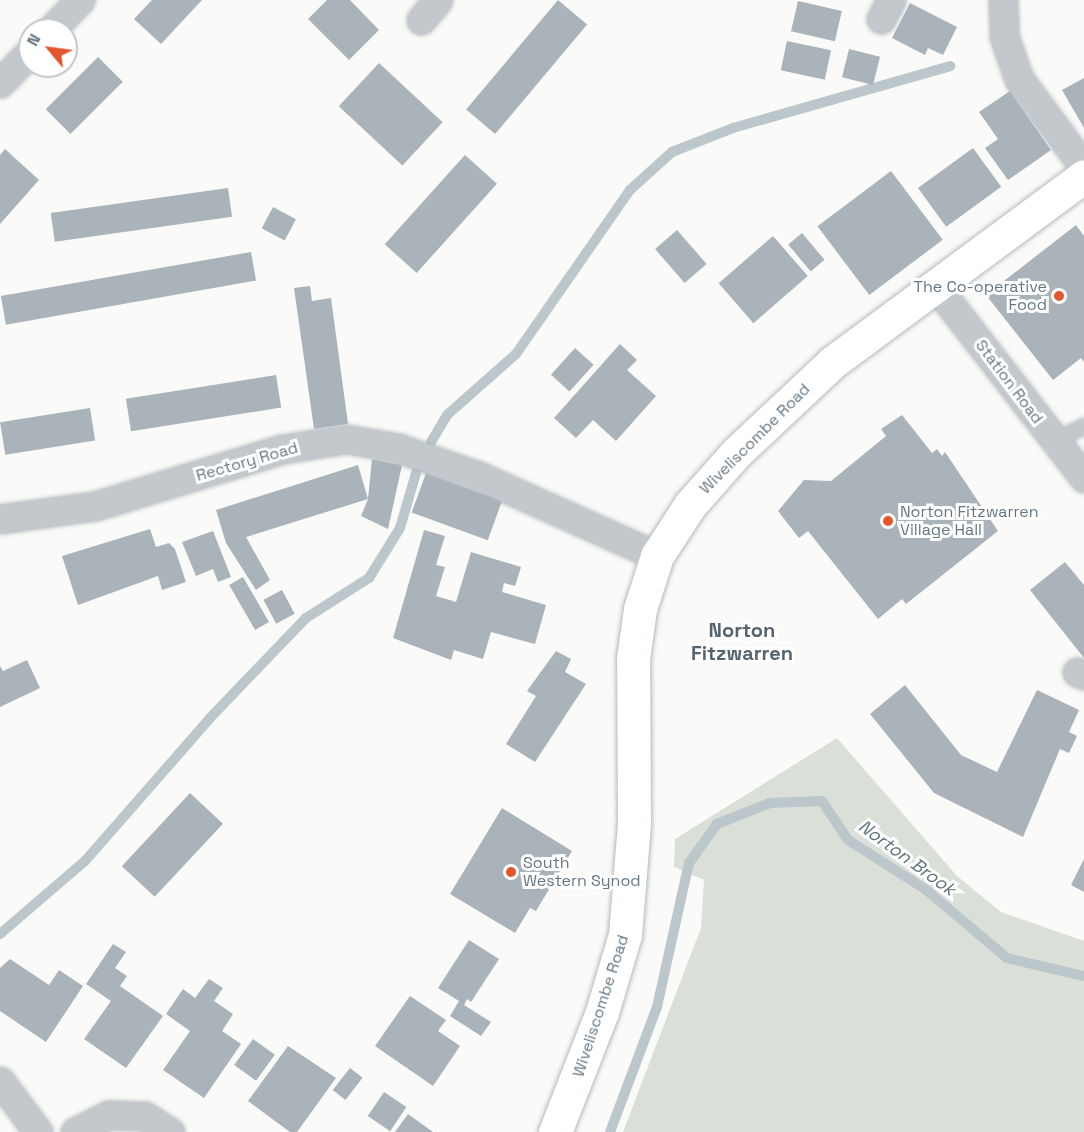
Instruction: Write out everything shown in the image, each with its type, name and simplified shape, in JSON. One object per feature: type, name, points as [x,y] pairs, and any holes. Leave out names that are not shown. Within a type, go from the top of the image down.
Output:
[{"type":"main road","name":"Wiveliscombe Road","points":[[555,1132],[602,1012],[625,935],[634,833],[633,659],[640,609],[657,556],[690,504],[736,453],[833,362],[1084,176]]},
{"type":"street","points":[[63,18],[80,0]]},
{"type":"street","points":[[1006,0],[1004,36],[1019,78],[1084,167]]},
{"type":"street","points":[[0,83],[18,64]]},
{"type":"street","name":"Station Road","points":[[935,285],[1084,478]]},
{"type":"street","name":"Rectory Road","points":[[0,519],[94,506],[284,449],[346,439],[398,448],[478,476],[657,556]]},
{"type":"street","points":[[0,1081],[38,1132]]},
{"type":"street","points":[[75,1132],[109,1115],[145,1116],[170,1132]]},
{"type":"lane","points":[[1055,441],[1084,426]]},
{"type":"shaded area","points":[[837,738],[957,876],[1001,912],[1084,941],[1084,1132],[623,1132],[701,928],[704,880],[674,867],[675,839]]},
{"type":"building","points":[[152,0],[202,0],[161,44],[134,19]]},
{"type":"building","points":[[327,0],[350,0],[379,30],[349,60],[308,19]]},
{"type":"building","points":[[558,0],[587,24],[495,134],[466,110]]},
{"type":"building","points":[[798,1],[842,11],[835,41],[791,31]]},
{"type":"building","points":[[910,3],[957,27],[943,55],[928,48],[925,55],[892,38]]},
{"type":"building","points":[[787,41],[831,50],[825,80],[781,70]]},
{"type":"building","points":[[849,49],[880,57],[873,85],[842,77]]},
{"type":"building","points":[[98,57],[123,82],[70,134],[46,109]]},
{"type":"building","points":[[379,63],[443,122],[402,165],[339,106]]},
{"type":"building","points":[[1084,78],[1084,128],[1062,90]]},
{"type":"building","points":[[1010,91],[1051,150],[1008,180],[985,148],[998,139],[979,112]]},
{"type":"building","points":[[973,148],[1001,187],[946,227],[918,188]]},
{"type":"building","points":[[5,149],[39,180],[0,224],[0,155]]},
{"type":"building","points":[[465,155],[497,184],[417,273],[385,244]]},
{"type":"building","points":[[891,171],[943,240],[869,295],[818,226]]},
{"type":"building","points":[[228,188],[232,217],[55,242],[51,213]]},
{"type":"building","points":[[273,207],[296,219],[285,240],[262,228]]},
{"type":"building","points":[[1076,225],[1084,236],[1084,362],[1081,358],[1053,380],[986,295]]},
{"type":"building","points":[[677,230],[707,264],[685,283],[655,249]]},
{"type":"building","points":[[802,233],[824,260],[811,271],[788,245]]},
{"type":"building","points":[[773,236],[808,276],[753,323],[719,283]]},
{"type":"building","points":[[251,252],[256,281],[6,325],[1,296]]},
{"type":"building","points":[[310,286],[312,301],[331,298],[348,424],[314,429],[294,288]]},
{"type":"building","points":[[620,344],[637,360],[627,370],[656,396],[616,441],[593,420],[576,438],[554,418]]},
{"type":"building","points":[[575,348],[594,365],[569,391],[551,375]]},
{"type":"building","points":[[276,375],[281,408],[131,431],[126,399]]},
{"type":"building","points":[[90,408],[95,441],[5,455],[0,422]]},
{"type":"building","name":"Norton Fitzwarren Village Hall","points":[[902,415],[932,453],[937,449],[942,456],[945,452],[998,531],[906,604],[902,599],[878,619],[808,531],[799,538],[778,511],[804,480],[831,481],[886,436],[881,429]]},
{"type":"building","points":[[372,459],[402,465],[388,529],[361,516],[368,499]]},
{"type":"building","points":[[358,465],[368,499],[246,537],[270,580],[256,590],[226,543],[216,510]]},
{"type":"building","points":[[426,473],[502,501],[488,540],[412,512]]},
{"type":"building","points":[[150,529],[156,547],[169,543],[175,549],[186,582],[162,590],[158,576],[78,605],[62,556]]},
{"type":"building","points":[[424,530],[445,536],[436,565],[445,567],[436,596],[456,602],[471,552],[521,567],[515,586],[504,583],[502,592],[546,605],[535,644],[491,632],[483,659],[454,650],[451,660],[393,638]]},
{"type":"building","points":[[213,531],[231,577],[218,582],[213,569],[196,576],[182,542]]},
{"type":"building","points":[[1065,562],[1084,585],[1084,658],[1030,590]]},
{"type":"building","points":[[243,577],[269,622],[255,630],[229,585]]},
{"type":"building","points":[[282,590],[295,614],[276,624],[263,600]]},
{"type":"building","points":[[556,651],[571,659],[565,672],[586,684],[535,762],[506,744],[536,696],[527,691]]},
{"type":"building","points":[[27,660],[40,688],[0,707],[0,666],[3,671]]},
{"type":"building","points":[[905,685],[961,755],[997,772],[1037,690],[1079,710],[1069,732],[1077,736],[1069,753],[1060,749],[1023,837],[934,793],[870,714]]},
{"type":"building","points":[[190,793],[223,824],[155,897],[122,866]]},
{"type":"building","name":"South Western Synod","points":[[502,808],[572,851],[536,911],[530,908],[515,933],[450,894]]},
{"type":"building","points":[[1084,859],[1084,892],[1071,885]]},
{"type":"building","points":[[469,940],[499,959],[471,1002],[467,999],[464,1005],[491,1022],[481,1036],[450,1016],[459,1001],[438,988]]},
{"type":"building","points":[[113,944],[126,952],[115,968],[127,976],[120,986],[163,1016],[126,1068],[84,1039],[111,1001],[86,984]]},
{"type":"building","points":[[10,959],[49,985],[59,970],[83,986],[46,1042],[0,1011],[0,968]]},
{"type":"building","points":[[209,979],[223,988],[214,1001],[233,1014],[222,1031],[241,1044],[204,1098],[163,1070],[190,1031],[166,1014],[183,989],[195,998]]},
{"type":"building","points":[[410,996],[446,1020],[438,1031],[460,1046],[433,1086],[375,1046]]},
{"type":"building","points":[[253,1039],[275,1055],[256,1081],[234,1065]]},
{"type":"building","points":[[288,1046],[336,1078],[297,1132],[290,1132],[248,1101]]},
{"type":"building","points":[[350,1068],[363,1078],[345,1100],[333,1090]]},
{"type":"building","points":[[384,1092],[406,1107],[390,1131],[368,1116]]},
{"type":"building","points":[[408,1114],[433,1132],[395,1132]]},
{"type":"waterway","points":[[431,442],[447,415],[516,354],[630,190],[672,152],[733,128],[950,66]]},
{"type":"waterway","points":[[0,934],[85,861],[210,718],[306,618],[369,578],[400,528],[417,470]]},
{"type":"waterway","name":"Norton Brook","points":[[610,1132],[657,1007],[689,863],[717,824],[770,803],[822,801],[848,840],[925,889],[1007,958],[1084,976]]},
{"type":"place","name":"The Co-operative Food","points":[[1059,296]]},
{"type":"place","name":"Norton Fitzwarren Village Hall","points":[[888,521]]},
{"type":"place","name":"South Western Synod","points":[[511,872]]},
{"type":"district","name":"Norton Fitzwarren","points":[[742,642]]}]
